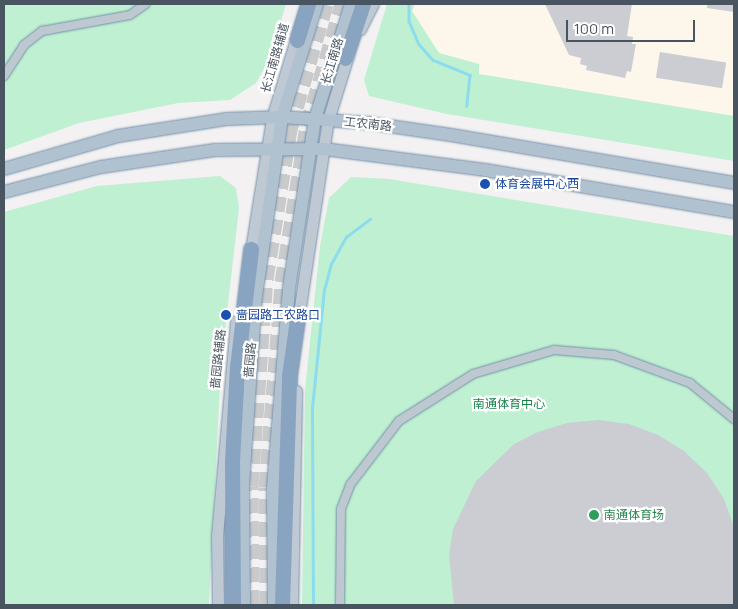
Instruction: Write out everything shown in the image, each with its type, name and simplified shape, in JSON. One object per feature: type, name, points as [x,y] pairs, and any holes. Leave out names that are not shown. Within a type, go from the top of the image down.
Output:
[{"type":"highway","points":[[297,40],[308,4]]},
{"type":"highway","points":[[345,58],[363,4]]},
{"type":"highway","points":[[233,605],[232,461],[237,367],[251,249]]},
{"type":"highway","points":[[282,605],[289,376],[298,313]]},
{"type":"main road","points":[[277,118],[317,4]]},
{"type":"main road","name":"长江南路","points":[[321,120],[351,4]]},
{"type":"main road","name":"工农南路","points":[[4,169],[118,136],[226,119],[277,118],[321,120],[451,135],[734,183]]},
{"type":"main road","name":"啬园路","points":[[244,605],[247,391],[271,148],[277,118]]},
{"type":"main road","points":[[274,605],[273,488],[279,388],[292,270],[317,149],[321,120]]},
{"type":"main road","points":[[4,192],[101,167],[215,150],[317,149],[485,170],[734,212]]},
{"type":"street","points":[[4,76],[24,45],[42,31],[130,15],[146,4]]},
{"type":"street","name":"长江南路辅道","points":[[277,118],[297,40],[302,4]]},
{"type":"street","points":[[321,120],[345,58],[373,4]]},
{"type":"street","name":"啬园路辅路","points":[[218,605],[217,536],[232,342],[271,148]]},
{"type":"street","points":[[292,605],[298,313],[317,149]]},
{"type":"street","points":[[340,605],[341,509],[350,485],[398,421],[473,374],[554,350],[614,354],[690,383],[734,419]]},
{"type":"shaded area","points":[[415,4],[734,4],[734,116],[478,74],[479,64],[439,53],[412,11]]},
{"type":"green space","points":[[4,4],[286,4],[270,58],[256,83],[230,100],[178,103],[79,123],[4,150]]},
{"type":"green space","points":[[387,4],[415,4],[412,11],[439,53],[479,64],[479,74],[734,116],[734,161],[447,114],[369,96],[364,80]]},
{"type":"green space","points":[[220,176],[236,188],[239,208],[221,365],[209,605],[4,605],[4,212],[97,186]]},
{"type":"green space","name":"南通体育中心","points":[[351,177],[389,179],[734,236],[734,605],[302,605],[305,390],[320,246],[329,198]]},
{"type":"building","points":[[545,4],[632,4],[627,36],[633,37],[632,44],[636,44],[631,72],[627,71],[625,78],[586,70],[587,66],[580,64],[581,58],[569,55]]},
{"type":"building","points":[[707,4],[734,4],[734,12],[707,8]]},
{"type":"building","points":[[660,52],[726,62],[722,88],[656,78]]},
{"type":"building","name":"南通体育场","points":[[598,420],[629,424],[658,435],[684,451],[707,473],[724,499],[734,527],[734,605],[454,605],[449,555],[453,529],[476,481],[514,444],[538,432],[567,423]]},
{"type":"waterway","points":[[409,4],[409,21],[419,44],[433,60],[470,75],[467,106]]},
{"type":"waterway","points":[[313,605],[312,408],[324,290],[331,264],[346,237],[370,219]]},
{"type":"tunnel","points":[[252,605],[251,486],[266,279],[290,129],[326,4]]},
{"type":"tunnel","points":[[267,605],[266,487],[282,282],[307,126],[342,4]]},
{"type":"place","name":"体育会展中心西","points":[[485,184]]},
{"type":"place","name":"啬园路工农路口","points":[[226,315]]},
{"type":"place","name":"南通体育场","points":[[594,515]]}]
